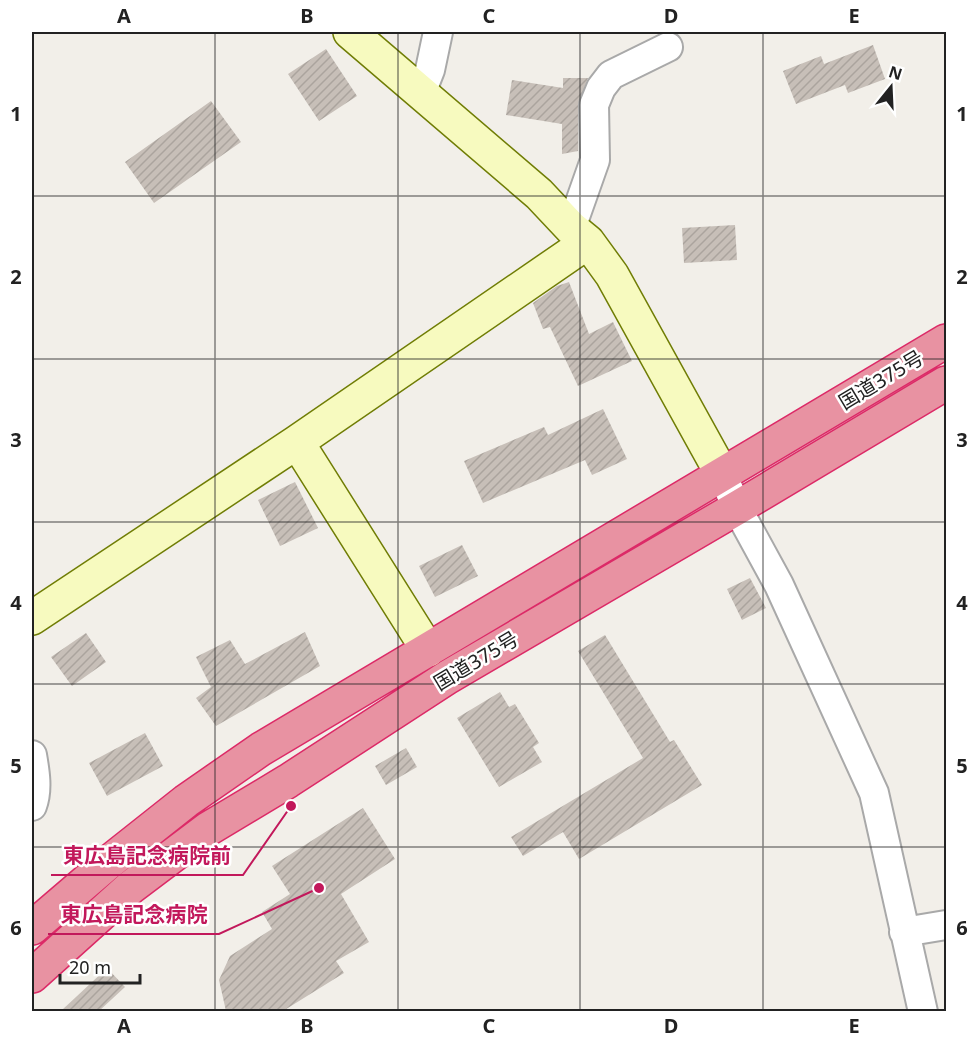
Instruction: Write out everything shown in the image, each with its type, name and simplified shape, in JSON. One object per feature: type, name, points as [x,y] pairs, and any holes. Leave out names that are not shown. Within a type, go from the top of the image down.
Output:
[{"type":"highway","name":"国道375号","points":[[32,928],[109,862],[186,801],[261,749],[946,341]]},
{"type":"highway","name":"国道375号","points":[[32,976],[131,887],[208,829],[288,781],[448,677],[946,383]]},
{"type":"street","points":[[350,32],[539,194],[580,235],[612,275],[722,474],[737,508],[779,585],[874,794],[923,1011]]},
{"type":"street","points":[[421,93],[430,70],[438,32]]},
{"type":"street","points":[[32,618],[297,442],[580,235],[595,160],[594,105],[601,88],[611,75],[668,47]]},
{"type":"street","points":[[297,442],[428,650]]},
{"type":"street","points":[[32,755],[36,776],[32,806]]},
{"type":"street","points":[[904,932],[946,925]]},
{"type":"building","points":[[873,45],[885,79],[848,93],[845,85],[796,104],[783,71],[821,56],[824,64]]},
{"type":"building","points":[[326,49],[357,96],[319,121],[288,74]]},
{"type":"building","points":[[563,78],[588,78],[578,105],[578,151],[562,154],[562,124],[506,115],[512,80],[563,88]]},
{"type":"building","points":[[211,101],[241,142],[154,203],[125,162]]},
{"type":"building","points":[[735,225],[737,260],[684,263],[682,228]]},
{"type":"building","points":[[569,282],[589,334],[613,322],[632,361],[578,386],[550,327],[543,329],[533,303],[557,286]]},
{"type":"building","points":[[603,409],[627,459],[592,475],[585,460],[483,503],[464,461],[544,427],[548,435]]},
{"type":"building","points":[[295,482],[318,528],[280,546],[258,500]]},
{"type":"building","points":[[462,545],[478,576],[435,597],[419,566]]},
{"type":"building","points":[[750,578],[766,608],[742,620],[727,589]]},
{"type":"building","points":[[305,632],[320,666],[216,726],[196,698],[211,687],[196,657],[230,640],[245,664]]},
{"type":"building","points":[[86,633],[106,662],[72,686],[51,657]]},
{"type":"building","points":[[605,635],[670,742],[674,740],[702,785],[579,859],[563,832],[523,856],[511,837],[643,758],[578,651]]},
{"type":"building","points":[[500,692],[509,707],[515,704],[539,743],[533,747],[542,762],[499,787],[457,718]]},
{"type":"building","points":[[145,733],[163,766],[107,796],[89,763]]},
{"type":"building","points":[[406,748],[417,767],[386,785],[375,766]]},
{"type":"building","points":[[363,808],[395,859],[341,894],[369,942],[336,961],[344,973],[283,1011],[226,1011],[219,980],[230,956],[272,929],[262,912],[290,894],[272,866]]},
{"type":"building","points":[[107,968],[125,987],[99,1011],[61,1011]]},
{"type":"place","name":"東広島記念病院前","points":[[291,806]]},
{"type":"place","name":"東広島記念病院","points":[[319,888]]}]
